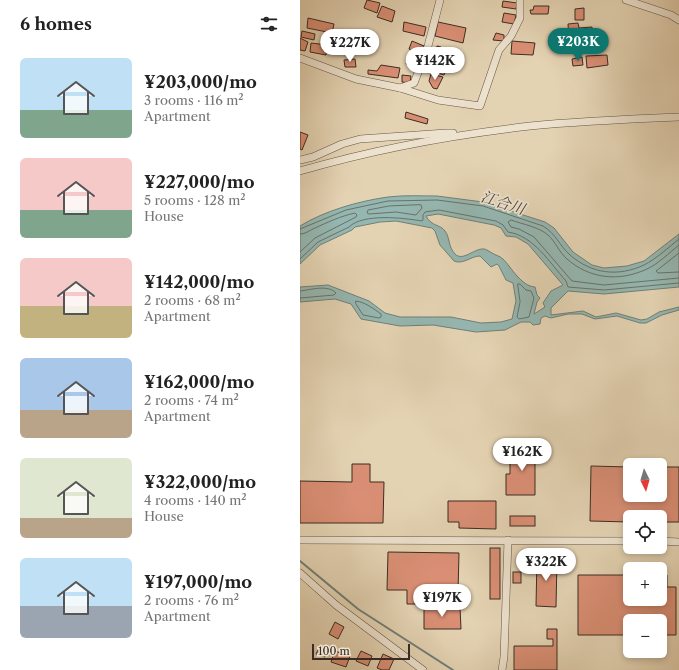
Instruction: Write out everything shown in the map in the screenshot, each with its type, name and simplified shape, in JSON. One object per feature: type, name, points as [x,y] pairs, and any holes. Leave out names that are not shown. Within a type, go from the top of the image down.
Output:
[{"type":"street","points":[[400,88],[414,83],[428,46],[440,0]]},
{"type":"street","points":[[300,58],[356,79],[400,88],[438,100],[480,106],[499,50],[512,36],[520,18],[520,0]]},
{"type":"street","points":[[626,0],[671,15],[679,20]]},
{"type":"street","points":[[300,171],[409,144],[464,134],[531,126],[679,117]]},
{"type":"street","points":[[300,160],[313,157],[342,144],[360,139],[446,133],[464,134]]},
{"type":"street","points":[[300,540],[623,541]]},
{"type":"street","points":[[502,670],[504,657],[508,540]]},
{"type":"street","points":[[667,541],[679,542]]},
{"type":"street","points":[[300,573],[336,604],[423,670]]},
{"type":"water","points":[[394,196],[437,196],[483,202],[545,222],[554,228],[573,252],[592,265],[604,268],[627,266],[644,261],[679,234],[679,287],[604,294],[568,291],[551,308],[551,315],[583,311],[596,317],[616,313],[641,320],[647,319],[659,312],[679,307],[679,310],[662,315],[646,323],[640,323],[617,316],[595,319],[582,314],[568,314],[551,318],[545,316],[541,318],[540,324],[533,325],[530,322],[521,322],[505,330],[476,332],[433,325],[400,326],[361,319],[351,304],[335,299],[300,302],[300,287],[328,285],[369,301],[385,313],[400,317],[451,317],[481,323],[501,322],[512,319],[516,301],[513,283],[506,280],[499,266],[497,264],[491,267],[480,256],[461,262],[454,261],[440,245],[435,231],[432,228],[396,221],[380,222],[355,227],[352,230],[320,245],[300,264],[300,226],[309,221],[342,207],[365,201]],"holes":[[[438,214],[494,225],[501,228],[506,236],[516,237],[528,244],[563,285],[551,291],[543,303],[545,307],[534,314],[537,302],[540,298],[537,295],[535,287],[530,286],[521,280],[503,259],[486,249],[476,250],[465,256],[458,256],[451,248],[445,231],[441,227],[433,224],[426,216]]]},
{"type":"building","points":[[367,0],[380,3],[377,13],[364,8]]},
{"type":"building","points":[[503,1],[517,3],[516,9],[502,7]]},
{"type":"building","points":[[382,6],[395,11],[392,22],[377,17]]},
{"type":"building","points":[[534,6],[549,6],[548,14],[531,14],[530,10],[533,10]]},
{"type":"building","points":[[584,8],[584,20],[575,20],[575,9]]},
{"type":"building","points":[[504,13],[516,15],[514,24],[502,22]]},
{"type":"building","points":[[308,18],[334,24],[332,33],[307,28]]},
{"type":"building","points":[[404,22],[426,27],[424,36],[403,31]]},
{"type":"building","points":[[438,22],[466,28],[463,43],[435,36]]},
{"type":"building","points":[[578,23],[579,28],[592,27],[593,37],[581,41],[569,40],[568,24]]},
{"type":"building","points":[[302,31],[315,34],[314,40],[301,37]]},
{"type":"building","points":[[496,33],[504,35],[504,41],[493,40]]},
{"type":"building","points":[[347,34],[352,34],[353,48],[335,50],[335,40],[347,40]]},
{"type":"building","points":[[300,38],[308,42],[305,51],[300,50]]},
{"type":"building","points":[[412,41],[424,46],[420,54],[409,49]]},
{"type":"building","points":[[512,41],[535,43],[533,55],[511,54]]},
{"type":"building","points":[[311,43],[327,45],[326,55],[310,52]]},
{"type":"building","points":[[437,46],[441,47],[438,58],[429,56],[430,49],[436,50]]},
{"type":"building","points":[[443,50],[452,53],[450,61],[440,59]]},
{"type":"building","points":[[607,55],[608,65],[587,68],[586,56]]},
{"type":"building","points":[[582,57],[583,65],[573,66],[572,59]]},
{"type":"building","points":[[408,58],[418,60],[416,67],[406,64]]},
{"type":"building","points":[[355,59],[356,67],[345,67],[344,60]]},
{"type":"building","points":[[425,61],[434,65],[432,72],[422,69]]},
{"type":"building","points":[[381,65],[400,68],[398,78],[368,74],[368,70],[377,71]]},
{"type":"building","points":[[437,65],[447,68],[444,75],[434,72]]},
{"type":"building","points":[[431,74],[443,77],[437,89],[433,88],[429,81]]},
{"type":"building","points":[[402,75],[411,76],[410,83],[402,82]]},
{"type":"building","points":[[406,112],[428,119],[427,124],[405,118]]},
{"type":"building","points":[[300,132],[308,135],[302,150],[300,149]]},
{"type":"building","points":[[517,444],[524,444],[524,448],[535,448],[535,495],[506,495],[506,474],[510,474],[510,448],[517,448]]},
{"type":"building","points":[[352,464],[370,464],[370,482],[384,482],[383,523],[300,523],[300,481],[352,482]]},
{"type":"building","points":[[591,466],[623,467],[623,502],[667,502],[667,467],[679,467],[679,522],[667,522],[667,510],[623,510],[623,522],[590,521]]},
{"type":"building","points":[[448,501],[496,501],[496,529],[459,528],[459,522],[448,522]]},
{"type":"building","points":[[510,516],[535,516],[535,526],[510,526]]},
{"type":"building","points":[[490,548],[500,548],[500,599],[490,599]]},
{"type":"building","points":[[388,552],[459,553],[458,592],[429,592],[429,604],[407,604],[407,590],[387,590]]},
{"type":"building","points":[[537,558],[557,559],[556,607],[536,606]]},
{"type":"building","points":[[513,572],[521,572],[521,583],[513,583]]},
{"type":"building","points":[[578,575],[623,575],[623,606],[667,606],[667,587],[676,587],[676,635],[667,635],[667,614],[623,614],[623,635],[578,635]]},
{"type":"building","points":[[424,607],[460,608],[461,629],[424,629]]},
{"type":"building","points":[[335,622],[344,627],[338,639],[329,634]]},
{"type":"building","points":[[547,629],[557,629],[557,670],[514,670],[514,646],[553,646],[553,639],[547,639]]},
{"type":"building","points":[[319,648],[327,651],[325,657],[316,654]]},
{"type":"building","points":[[335,651],[350,656],[346,667],[331,662]]},
{"type":"building","points":[[361,651],[372,656],[368,666],[356,661]]},
{"type":"building","points":[[383,654],[394,659],[389,670],[377,668]]},
{"type":"waterway","points":[[300,561],[358,609],[453,670]]},
{"type":"water label","name":"江合川","points":[[503,203]]}]
